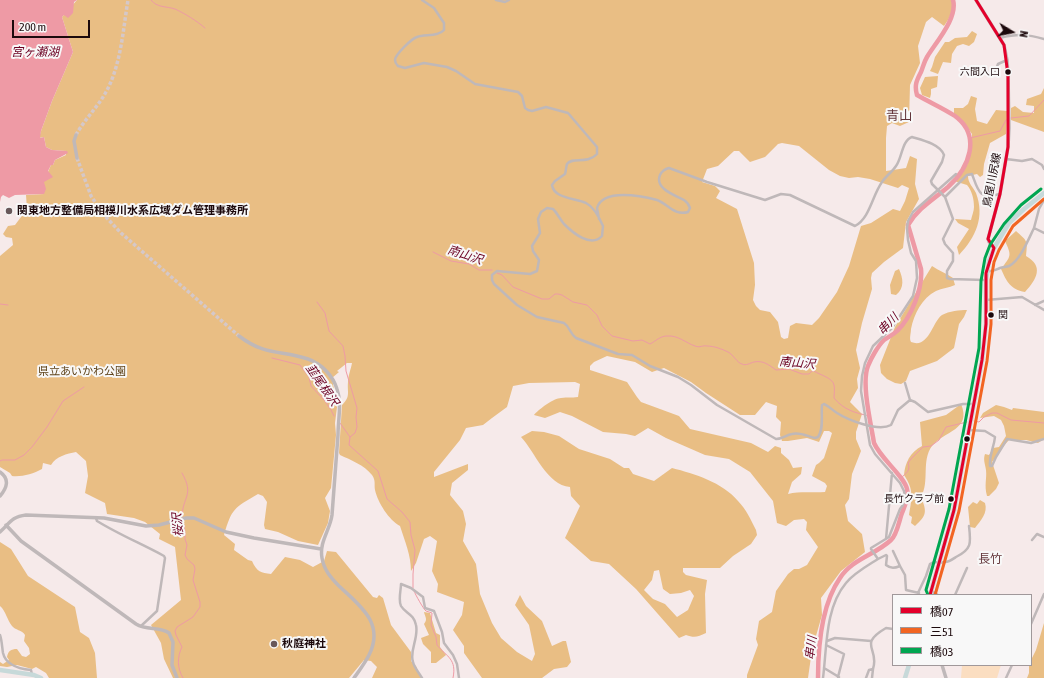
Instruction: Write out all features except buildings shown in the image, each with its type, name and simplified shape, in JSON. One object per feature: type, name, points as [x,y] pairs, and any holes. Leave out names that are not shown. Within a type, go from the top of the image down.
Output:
[{"type":"highway","points":[[930,593],[954,510],[984,348],[987,271],[994,248],[1005,229],[1014,217],[1044,192]]},
{"type":"highway","points":[[905,678],[909,666]]},
{"type":"highway","points":[[0,670],[32,675],[40,678]]},
{"type":"street","points":[[422,0],[434,8],[444,23],[444,30],[440,34],[420,36],[412,39],[396,56],[395,61],[397,65],[405,68],[428,64],[450,68],[475,84],[518,92],[522,96],[525,108],[528,110],[546,107],[568,113],[596,146],[598,152],[596,156],[588,160],[575,160],[569,162],[565,174],[554,182],[552,188],[554,192],[558,194],[588,204],[603,226],[602,236],[595,241],[587,240],[568,227],[552,209],[545,208],[539,216],[540,233],[532,246],[533,251],[539,260],[537,271],[530,274],[497,271],[493,274],[492,278],[494,284],[517,305],[540,318],[564,323],[574,337],[618,354],[632,355],[650,366],[678,377],[717,405],[776,438],[781,439],[794,433],[815,438],[818,437],[821,431],[822,405],[824,404],[837,414],[868,425],[884,427],[891,425],[898,410],[910,400]]},
{"type":"street","points":[[496,0],[505,2],[509,0]]},
{"type":"street","name":"鳥屋川尻線","points":[[976,0],[1004,45],[1007,60],[1009,128],[1006,159],[1000,194],[988,239],[988,242],[994,248]]},
{"type":"street","points":[[1000,38],[1017,34],[1044,39]]},
{"type":"street","points":[[995,72],[998,64],[1007,60]]},
{"type":"street","points":[[76,135],[74,142],[77,158]]},
{"type":"street","points":[[600,221],[597,208],[601,202],[607,197],[623,195],[634,195],[655,200],[675,211],[684,213],[688,212],[690,208],[687,202],[670,194],[660,184],[660,175],[665,169],[669,168],[765,200],[781,194],[790,195],[855,226],[861,222],[881,184],[897,166],[906,142],[912,138],[928,143],[943,152],[943,159],[930,181],[944,197],[953,219],[943,239],[945,244],[953,253],[953,261],[947,271],[947,278],[950,280],[986,280]]},
{"type":"street","points":[[1006,159],[1022,161],[1032,159],[1042,165],[1044,169]]},
{"type":"street","points":[[877,558],[871,548],[890,537],[905,497],[900,483],[873,451],[870,443],[861,391],[862,376],[865,363],[873,346],[892,328],[913,296],[916,286],[916,261],[911,252],[908,240],[908,221],[913,212],[956,174]]},
{"type":"street","points":[[944,197],[969,174],[972,174],[982,195],[985,197],[1000,194]]},
{"type":"street","points":[[987,271],[990,272],[1001,267],[1008,266],[1014,262],[1034,228],[1039,209],[1044,200]]},
{"type":"street","points":[[1034,228],[1044,233]]},
{"type":"street","points":[[986,300],[1022,297],[1044,310]]},
{"type":"street","points":[[1035,305],[1044,301]]},
{"type":"street","points":[[239,336],[254,346],[269,351],[304,358],[314,362],[328,372],[337,388],[339,409],[332,515],[321,549],[326,572],[362,608],[372,625],[374,637],[371,651],[354,678]]},
{"type":"street","points":[[905,383],[910,400]]},
{"type":"street","points":[[910,400],[928,412],[963,404],[974,404]]},
{"type":"street","points":[[968,430],[985,431],[995,437],[990,455],[990,466],[992,466],[996,456],[1007,439],[1031,442],[1044,439]]},
{"type":"street","points":[[0,472],[5,476],[7,481],[5,489],[0,496]]},
{"type":"street","points":[[886,540],[892,473]]},
{"type":"street","points":[[0,532],[13,519],[26,515],[109,518],[146,526],[159,525],[186,518],[198,519],[217,529],[233,534],[321,549]]},
{"type":"street","points":[[96,517],[97,521],[109,529],[164,556],[157,611],[140,627]]},
{"type":"street","points":[[6,525],[21,541],[140,627],[162,630],[171,636],[173,642],[172,665],[177,678]]},
{"type":"street","points":[[894,551],[906,580],[906,590],[918,594],[930,564],[951,560],[965,553],[970,546],[971,540],[969,526]]},
{"type":"street","points":[[1032,540],[1037,534],[1044,536]]},
{"type":"street","points":[[823,678],[826,645],[833,610],[842,589],[850,578],[877,558],[886,555],[886,566],[889,568],[895,568],[900,566]]},
{"type":"street","points":[[955,594],[967,568]]},
{"type":"street","points":[[422,678],[412,661],[413,649],[417,635],[416,623],[412,616],[401,606],[401,584],[415,590],[423,597],[425,608],[434,612],[442,632],[444,643],[453,655],[459,678]]},
{"type":"street","points":[[1032,622],[1044,594]]},
{"type":"street","points":[[872,678],[874,659],[870,647],[871,642],[875,635],[886,628],[892,629]]},
{"type":"street","points":[[0,634],[4,648],[3,653],[7,659],[17,668],[31,670],[33,672],[32,675]]},
{"type":"street","points":[[828,641],[835,638],[871,642]]},
{"type":"street","points":[[824,668],[839,678],[844,654],[826,645]]},
{"type":"street","points":[[942,666],[946,678]]},
{"type":"street","points":[[1006,678],[1012,666]]},
{"type":"street","points":[[866,678],[870,670],[873,668]]},
{"type":"shaded area","points":[[962,666],[1001,666],[997,678],[961,678]]},
{"type":"green space","name":"県立あいかわ公園","points":[[77,0],[952,0],[951,14],[944,26],[932,17],[926,22],[918,46],[920,63],[910,85],[909,122],[900,126],[892,123],[887,126],[886,171],[906,168],[910,156],[917,159],[915,184],[919,199],[906,222],[903,248],[872,273],[872,289],[856,350],[860,368],[857,379],[858,388],[850,402],[862,414],[856,432],[856,439],[861,451],[852,474],[849,499],[845,505],[848,521],[862,534],[865,552],[841,571],[821,598],[822,615],[812,650],[808,678],[747,678],[758,645],[756,639],[759,621],[772,612],[776,591],[788,574],[794,569],[799,569],[807,565],[818,547],[806,530],[807,522],[804,519],[794,520],[786,526],[777,523],[773,501],[750,472],[729,459],[705,455],[666,438],[648,428],[635,436],[603,432],[572,416],[560,412],[545,418],[534,415],[543,407],[558,398],[578,397],[580,384],[575,382],[529,383],[513,386],[507,407],[483,425],[466,428],[460,440],[434,472],[434,477],[468,464],[468,470],[452,483],[450,495],[463,511],[466,524],[463,541],[476,564],[480,594],[492,623],[501,638],[517,652],[532,661],[535,654],[529,625],[515,605],[520,595],[526,606],[542,621],[552,646],[566,641],[571,662],[567,667],[554,669],[542,678],[482,678],[464,653],[464,646],[453,630],[462,615],[464,602],[437,592],[438,584],[432,571],[437,541],[430,536],[424,539],[416,563],[411,571],[409,554],[400,526],[392,520],[381,506],[376,495],[372,475],[369,471],[340,455],[339,453],[342,405],[348,397],[348,380],[352,363],[347,363],[337,371],[339,372],[332,378],[337,407],[331,488],[325,498],[330,511],[328,523],[318,545],[298,541],[278,532],[265,529],[264,525],[267,502],[263,496],[258,494],[235,510],[229,519],[224,535],[235,544],[234,550],[248,560],[252,561],[256,568],[260,571],[268,574],[271,574],[285,557],[300,560],[313,567],[324,561],[327,551],[336,552],[373,597],[377,598],[379,595],[383,598],[391,625],[411,652],[411,661],[416,666],[421,678],[372,678],[377,667],[371,661],[364,660],[349,678],[173,678],[164,659],[161,643],[151,625],[181,600],[175,547],[159,539],[160,534],[145,522],[134,518],[107,514],[105,503],[85,493],[88,476],[86,461],[76,452],[59,457],[51,465],[43,463],[42,469],[24,476],[12,476],[0,467],[0,256],[13,245],[12,238],[6,237],[3,234],[8,226],[15,225],[27,209],[26,195],[44,194],[44,181],[51,165],[53,165],[55,160],[66,155],[66,151],[52,150],[46,147],[44,137],[39,138],[52,101],[73,52],[62,17]],"holes":[[[782,143],[799,146],[829,170],[840,176],[870,179],[898,188],[902,185],[909,188],[900,211],[893,209],[871,223],[861,226],[849,266],[837,292],[819,318],[812,325],[796,323],[790,326],[788,338],[784,339],[781,337],[778,322],[770,312],[760,310],[753,300],[755,285],[754,263],[737,209],[716,198],[720,191],[715,186],[702,182],[707,169],[718,166],[734,151],[739,151],[750,162],[765,157],[778,144]],[[607,356],[635,362],[652,372],[664,368],[691,382],[740,415],[755,415],[766,402],[777,406],[776,417],[781,422],[780,435],[782,441],[807,438],[819,442],[824,431],[829,431],[832,433],[824,458],[816,465],[812,476],[825,483],[827,486],[825,492],[788,494],[792,482],[801,474],[802,467],[793,468],[789,460],[781,453],[781,448],[775,446],[768,452],[751,443],[690,429],[679,416],[641,402],[627,382],[590,370],[590,366],[594,362]]]},
{"type":"green space","points":[[972,31],[977,34],[974,42],[969,46],[963,44],[957,46],[952,54],[951,63],[943,62],[938,74],[930,71],[935,57],[945,42],[949,42],[955,38],[967,37]]},
{"type":"green space","points":[[938,76],[937,87],[931,89],[930,98],[922,95],[920,88],[925,77]]},
{"type":"green space","points":[[1044,88],[1044,132],[1011,120],[1011,108],[1015,106],[1023,112],[1034,113],[1034,106],[1026,105],[1027,99],[1041,94]]},
{"type":"green space","points":[[971,96],[977,98],[975,109],[977,121],[987,124],[996,110],[1007,111],[1006,134],[990,143],[984,164],[983,175],[980,177],[977,174],[968,176],[969,181],[976,193],[980,210],[974,234],[959,255],[957,247],[969,229],[958,223],[955,219],[971,220],[974,204],[969,187],[954,181],[967,165],[972,146],[972,134],[961,119],[954,115],[954,108],[963,108],[968,104]]},
{"type":"green space","points":[[1016,231],[1026,241],[1026,256],[1032,260],[1037,268],[1037,273],[1033,282],[1025,292],[1012,287],[1005,278],[1001,269],[1009,258],[1009,250],[1005,241]]},
{"type":"green space","points":[[932,266],[953,278],[955,285],[931,294],[919,307],[912,323],[910,337],[911,342],[922,342],[930,334],[942,315],[967,310],[959,324],[954,348],[937,361],[910,371],[906,381],[901,384],[895,383],[887,379],[881,373],[880,365],[895,327]]},
{"type":"green space","points":[[899,269],[902,279],[902,286],[896,295],[891,294],[890,285],[895,271]]},
{"type":"green space","points":[[961,404],[963,419],[960,425],[937,441],[929,452],[926,465],[924,491],[921,497],[925,513],[922,519],[915,526],[911,523],[912,517],[909,515],[911,490],[904,475],[909,458],[914,451],[922,446],[920,422],[946,415]]},
{"type":"green space","points":[[996,405],[1012,410],[1013,408],[1044,412],[1044,439],[1038,443],[1026,440],[1009,440],[1004,445],[992,462],[999,483],[996,489],[989,496],[987,496],[984,460],[985,454],[989,455],[993,448],[999,447],[1006,436],[1001,420],[994,416],[980,418],[983,413]]},
{"type":"green space","points":[[532,431],[544,432],[559,436],[579,449],[610,459],[624,468],[629,468],[633,474],[654,481],[672,468],[699,476],[732,494],[746,511],[757,535],[751,544],[733,556],[720,568],[683,568],[683,572],[686,575],[707,580],[705,594],[706,633],[696,637],[686,635],[679,638],[636,589],[609,564],[591,561],[565,538],[580,506],[571,496],[570,487],[562,485],[548,474],[521,437]],"holes":[[[659,570],[663,589],[670,594],[690,590],[694,596],[688,610],[677,617],[665,604],[653,599],[644,590],[652,580],[654,571]]]},
{"type":"green space","points":[[980,500],[985,503],[985,513],[975,528],[970,527],[968,507],[973,502],[977,504]]},
{"type":"green space","points":[[0,542],[11,549],[28,576],[75,607],[80,632],[89,638],[95,653],[97,678],[49,678],[46,673],[36,667],[32,669],[17,665],[7,667],[0,666],[0,662],[3,664],[9,660],[7,655],[11,650],[17,649],[22,656],[26,657],[30,654],[29,648],[24,641],[25,635],[12,626],[4,610],[0,606]]},
{"type":"green space","points":[[424,612],[430,613],[436,633],[440,635],[440,647],[446,655],[436,663],[431,663],[431,652],[423,644],[421,638],[429,635],[424,624],[426,619]]},
{"type":"green space","points":[[1044,623],[1044,678],[1027,678],[1029,666],[1032,666],[1032,658]]},
{"type":"water","name":"宮ヶ瀬湖","points":[[0,0],[77,0],[74,2],[73,13],[68,18],[64,15],[62,17],[73,52],[52,101],[41,131],[40,138],[44,137],[46,147],[52,150],[67,151],[68,153],[55,160],[53,165],[51,165],[48,171],[53,177],[44,182],[46,189],[44,194],[15,195],[9,198],[3,195],[0,202]]},
{"type":"waterway","points":[[151,0],[159,6],[172,8],[179,11],[205,28]]},
{"type":"waterway","name":"串川","points":[[818,678],[822,626],[834,588],[840,578],[851,566],[878,550],[893,538],[907,498],[907,489],[905,484],[877,449],[874,443],[867,404],[866,373],[871,359],[879,345],[894,334],[902,325],[911,311],[918,294],[921,269],[908,225],[916,214],[948,187],[962,171],[970,152],[968,133],[963,124],[955,116],[917,95],[916,88],[917,80],[926,59],[949,22],[954,7],[953,0]]},
{"type":"waterway","points":[[1011,118],[1029,116],[1044,100]]},
{"type":"waterway","points":[[970,138],[1000,131],[1006,120]]},
{"type":"waterway","name":"南山沢","points":[[433,252],[451,261],[469,264],[479,270],[492,270]]},
{"type":"waterway","name":"南山沢","points":[[497,273],[502,275],[513,287],[542,299],[549,299],[555,294],[558,294],[573,302],[587,305],[597,315],[602,326],[612,336],[633,341],[642,340],[650,344],[662,337],[671,336],[697,347],[710,346],[723,350],[730,353],[744,365],[760,362],[766,363],[776,370],[789,369],[802,374],[809,374],[814,371],[831,380],[834,385],[834,398],[838,402],[855,412],[870,416]]},
{"type":"waterway","points":[[317,302],[325,313],[329,331],[343,346],[346,371],[357,408],[357,427],[355,433],[350,437]]},
{"type":"waterway","points":[[0,304],[8,305]]},
{"type":"waterway","name":"韮尾根沢","points":[[272,358],[300,365],[309,377],[311,386],[325,401],[334,416]]},
{"type":"waterway","points":[[0,461],[15,460],[24,455],[47,427],[63,401],[84,387]]},
{"type":"waterway","points":[[974,421],[979,422],[984,417],[992,413],[997,413],[1011,420],[1044,423]]},
{"type":"waterway","points":[[901,478],[908,470],[908,463],[911,459],[923,447],[931,446],[939,440],[946,427],[967,422]]},
{"type":"waterway","name":"韮尾根沢","points":[[340,423],[350,437],[349,445],[378,471],[387,499],[402,512],[410,522],[411,535],[415,550],[413,588]]},
{"type":"waterway","name":"桜沢","points":[[182,473],[186,481],[188,492],[182,518]]},
{"type":"waterway","name":"桜沢","points":[[183,521],[187,545],[185,555],[194,565],[195,569],[193,580],[200,602],[200,607],[193,617],[177,627],[175,631],[182,647],[178,662],[183,678]]},
{"type":"waterway","name":"韮尾根沢","points":[[414,591],[425,610],[432,613],[431,625],[436,637],[437,645],[452,662],[454,667],[453,678]]},
{"type":"tunnel","points":[[76,135],[106,92],[111,82],[121,47],[128,0]]},
{"type":"tunnel","points":[[77,158],[91,196],[104,215],[121,233],[239,336]]},
{"type":"transit line","name":"橋07","points":[[930,594],[954,510],[982,360],[986,324],[986,273],[994,248],[988,239],[1000,194],[1008,147],[1008,75],[1004,45],[976,0]]},
{"type":"transit line","name":"橋03","points":[[928,594],[926,590],[949,509],[979,348],[981,281],[985,258],[990,245],[1004,224],[1021,205],[1041,189]]},
{"type":"transit line","name":"三51","points":[[935,594],[959,511],[987,361],[991,324],[991,280],[994,262],[1013,226],[1044,199]]},
{"type":"place","name":"六間入口","points":[[1008,72]]},
{"type":"place","name":"関東地方整備局相模川水系広域ダム管理事務所","points":[[9,211]]},
{"type":"place","name":"関","points":[[991,315]]},
{"type":"place","name":"長竹クラブ前","points":[[951,499]]},
{"type":"place","name":"秋庭神社","points":[[274,644]]},
{"type":"district","name":"青山","points":[[899,116]]},
{"type":"district","name":"長竹","points":[[990,559]]}]
